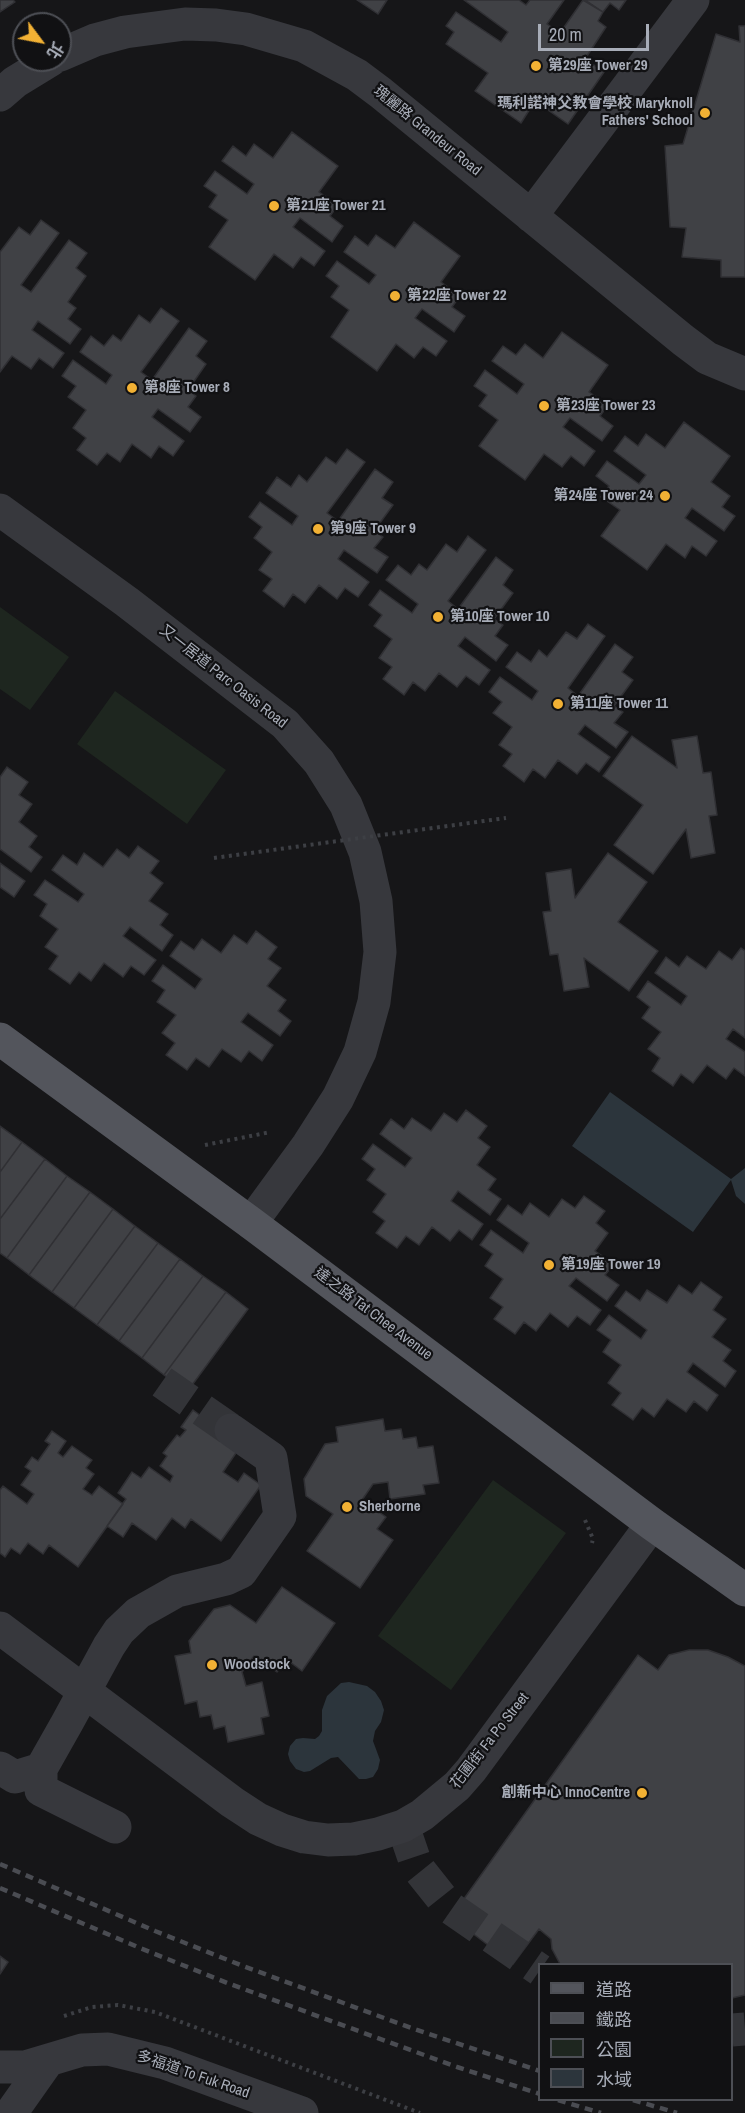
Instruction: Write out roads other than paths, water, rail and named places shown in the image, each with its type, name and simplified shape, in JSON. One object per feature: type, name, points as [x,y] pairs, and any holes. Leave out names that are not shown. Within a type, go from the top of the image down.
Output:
[{"type":"main road","name":"達之路 Tat Chee Avenue","points":[[0,1039],[251,1223],[652,1524],[745,1590]]},
{"type":"street","points":[[531,216],[693,0]]},
{"type":"street","name":"瑰麗路 Grandeur Road","points":[[72,50],[95,40],[125,32],[185,24],[216,25],[246,29],[284,39],[331,59],[357,75],[682,340],[707,358],[745,374]]},
{"type":"street","points":[[0,95],[31,72]]},
{"type":"street","name":"又一居道 Parc Oasis Road","points":[[0,510],[127,602],[285,724],[319,762],[346,805],[365,852],[376,901],[380,952],[374,1002],[360,1052],[338,1098],[308,1145],[251,1223]]},
{"type":"street","points":[[115,1827],[41,1790],[40,1769],[119,1631],[138,1613],[177,1591],[226,1579],[241,1572],[280,1516],[271,1458],[231,1430]]},
{"type":"street","name":"花圃街 Fa Po Street","points":[[0,1628],[232,1802],[258,1819],[304,1837],[328,1840],[378,1834],[403,1826],[422,1815],[441,1801],[464,1778],[652,1524]]},
{"type":"street","points":[[0,1768],[15,1777],[40,1769]]},
{"type":"street","name":"多福道 To Fuk Road","points":[[0,2067],[25,2067],[82,2050],[108,2049],[165,2063],[302,2113]]},
{"type":"street","points":[[11,2113],[47,2062]]},
{"type":"water","points":[[610,1092],[731,1179],[745,1168],[745,1204],[736,1196],[731,1180],[693,1232],[572,1146]]},
{"type":"water","points":[[349,1682],[367,1686],[375,1692],[384,1710],[373,1741],[380,1760],[378,1769],[373,1777],[359,1779],[338,1757],[331,1758],[310,1771],[304,1772],[296,1769],[288,1754],[290,1746],[296,1739],[315,1739],[319,1736],[322,1731],[322,1710],[327,1696],[341,1683]]},
{"type":"tunnel","points":[[162,1382],[231,1430]]},
{"type":"tunnel","points":[[403,1826],[417,1867],[449,1907],[538,1969]]},
{"type":"tunnel","points":[[733,2030],[745,2029]]},
{"type":"railway","points":[[0,1864],[243,1966],[414,2029],[538,2070]]},
{"type":"railway","points":[[0,1888],[230,1984],[457,2067],[538,2093]]},
{"type":"railway","points":[[561,2101],[601,2113]]},
{"type":"railway","points":[[636,2101],[677,2113]]},
{"type":"place","name":"第29座 Tower 29","points":[[536,66]]},
{"type":"place","name":"瑪利諾神父教會學校 Maryknoll Fathers' School","points":[[705,113]]},
{"type":"place","name":"第21座 Tower 21","points":[[274,206]]},
{"type":"place","name":"第22座 Tower 22","points":[[395,296]]},
{"type":"place","name":"第8座 Tower 8","points":[[132,388]]},
{"type":"place","name":"第23座 Tower 23","points":[[544,406]]},
{"type":"place","name":"第24座 Tower 24","points":[[665,496]]},
{"type":"place","name":"第9座 Tower 9","points":[[318,529]]},
{"type":"place","name":"第10座 Tower 10","points":[[438,617]]},
{"type":"place","name":"第11座 Tower 11","points":[[558,704]]},
{"type":"place","name":"第19座 Tower 19","points":[[549,1265]]},
{"type":"place","name":"Sherborne","points":[[347,1507]]},
{"type":"place","name":"Woodstock","points":[[212,1665]]},
{"type":"place","name":"創新中心 InnoCentre","points":[[642,1793]]}]
